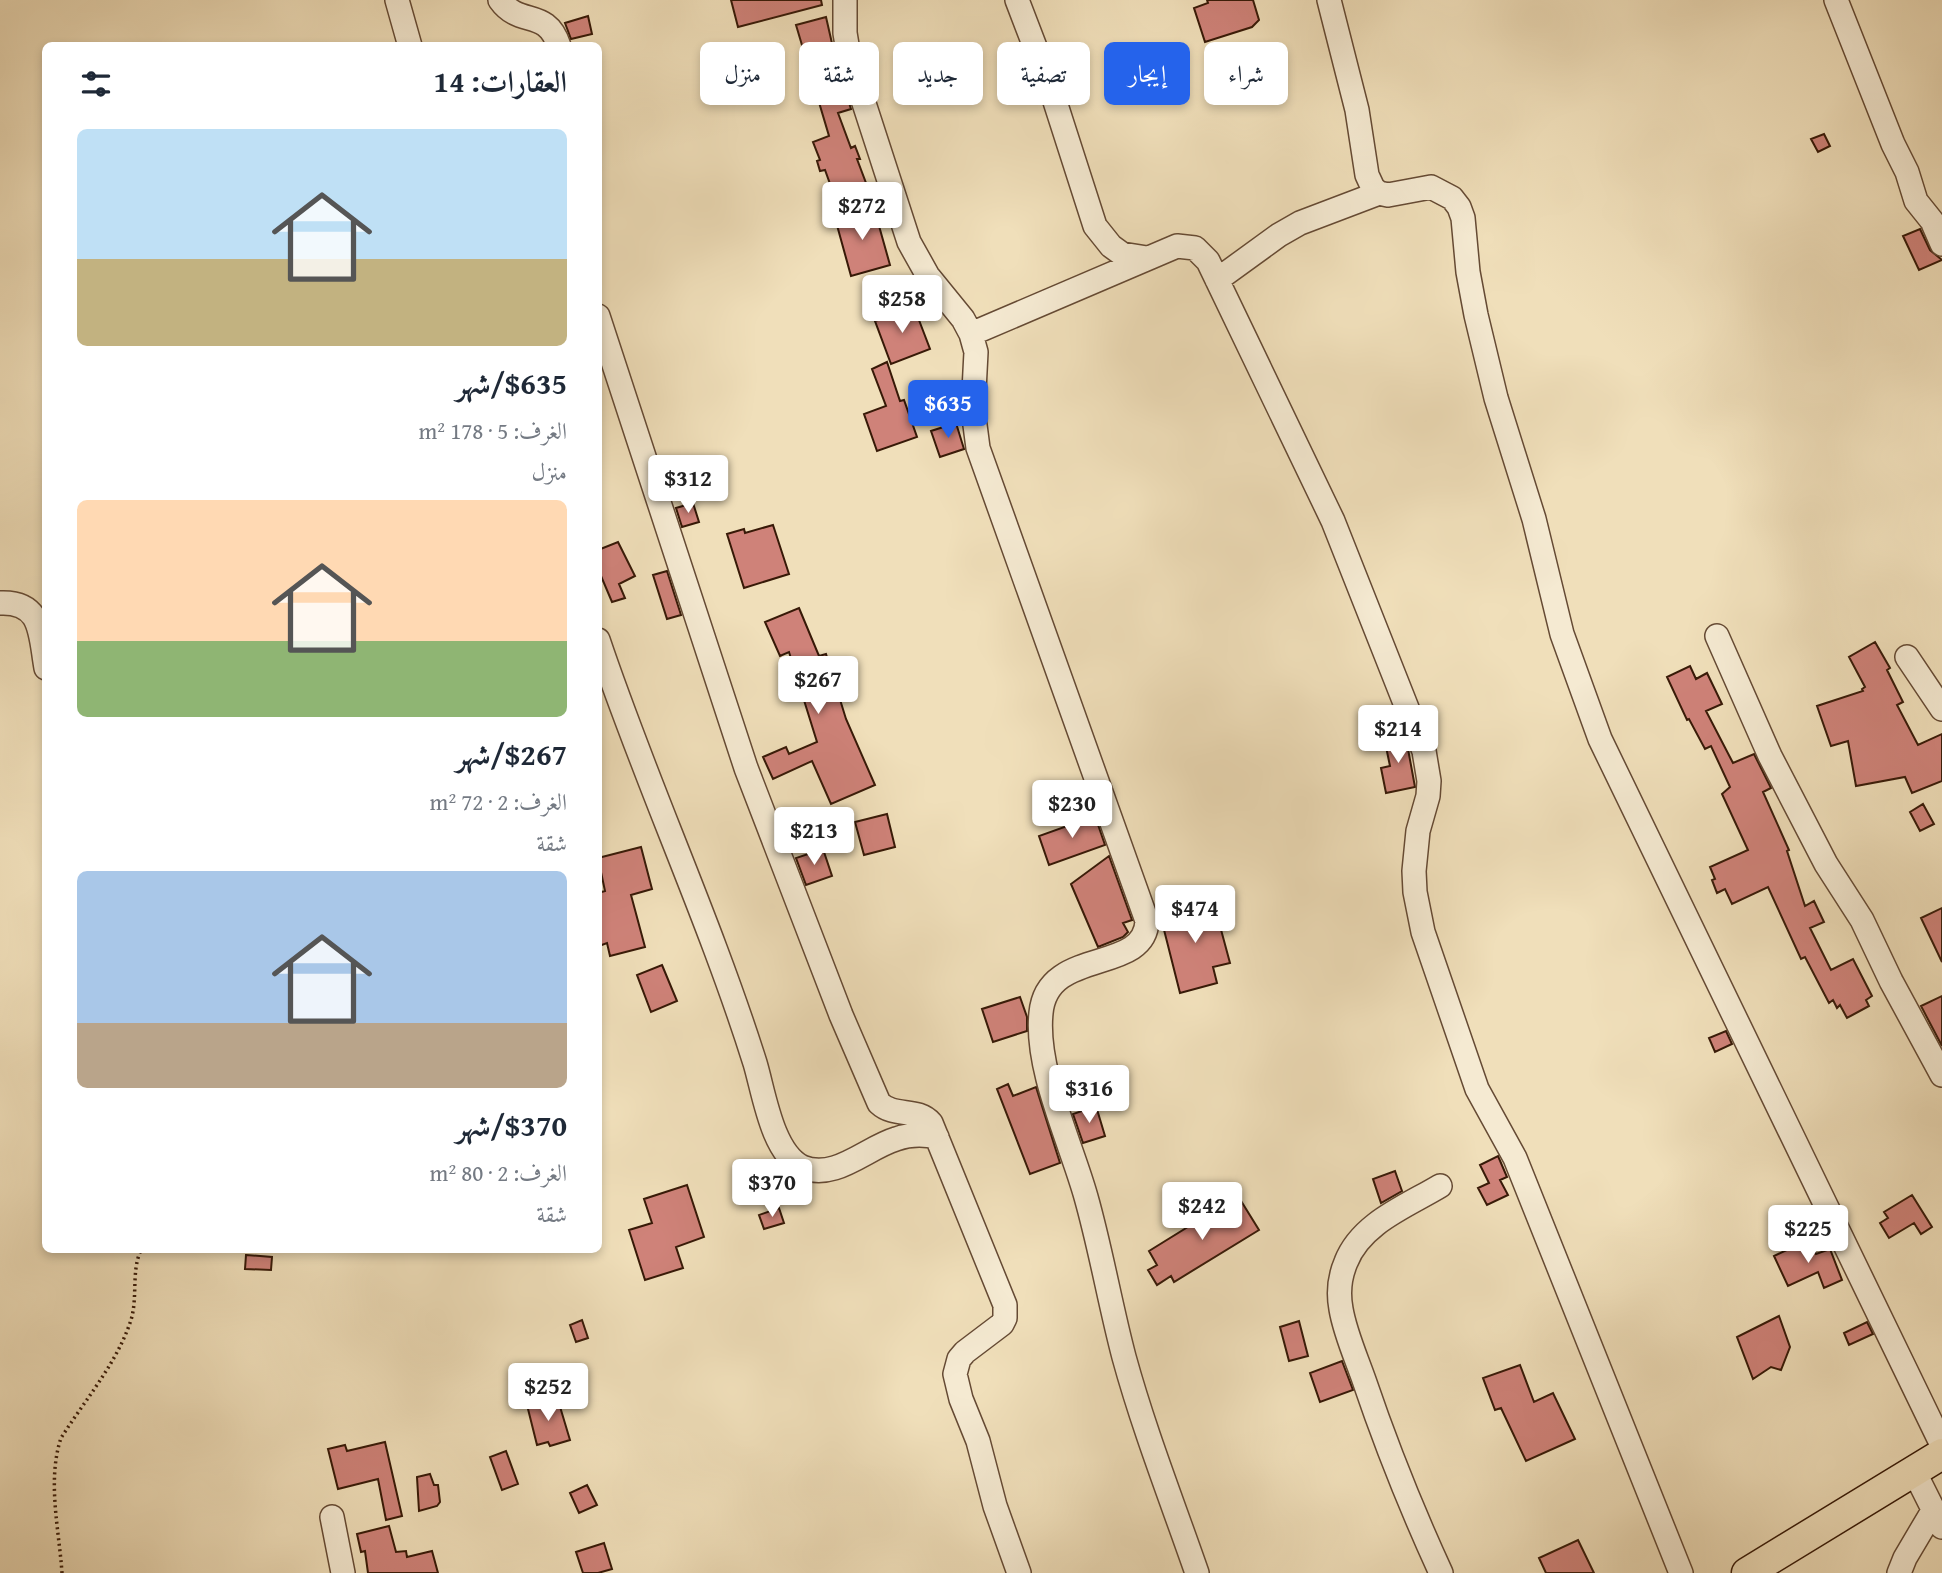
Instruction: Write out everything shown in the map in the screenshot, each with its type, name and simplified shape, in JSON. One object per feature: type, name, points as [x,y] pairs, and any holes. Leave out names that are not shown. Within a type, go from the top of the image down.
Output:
[{"type":"main road","points":[[1747,1573],[1942,1454]]},
{"type":"street","points":[[397,0],[409,42]]},
{"type":"street","points":[[500,0],[512,12],[548,26],[557,42]]},
{"type":"street","points":[[845,0],[845,33],[849,57],[909,242],[928,276],[964,319],[971,334],[976,352],[973,410],[978,448],[1147,921],[1144,935],[1135,947],[1062,974],[1046,993],[1040,1016],[1050,1082],[1086,1196],[1125,1358],[1196,1573]]},
{"type":"street","points":[[1017,0],[1050,86],[1095,226],[1102,237],[1122,254],[1147,258]]},
{"type":"street","points":[[1329,0],[1357,110],[1367,175],[1373,188],[1388,195],[1431,187],[1442,191],[1459,207],[1463,218],[1468,272],[1488,367],[1534,519],[1562,634],[1586,705],[1615,773],[1731,1006],[1942,1446]]},
{"type":"street","points":[[1836,0],[1893,144],[1907,172],[1916,201],[1932,221],[1942,244]]},
{"type":"street","points":[[1217,280],[1300,223],[1379,193]]},
{"type":"street","points":[[971,334],[1177,246],[1195,248],[1208,261],[1333,521],[1424,751],[1429,781],[1415,851],[1414,871],[1423,932],[1477,1089],[1516,1158],[1681,1573]]},
{"type":"street","points":[[602,328],[706,639],[746,768],[846,1027],[879,1103],[890,1111],[923,1115],[931,1123],[1005,1305],[1002,1324],[965,1352],[959,1359],[955,1374],[1018,1573]]},
{"type":"street","points":[[0,603],[17,604],[35,617],[42,646]]},
{"type":"street","points":[[1717,636],[1770,756],[1826,864],[1862,920],[1891,981],[1942,1075]]},
{"type":"street","points":[[602,651],[635,744],[737,1006],[774,1129],[784,1150],[799,1165],[810,1170],[824,1171],[836,1168],[898,1138],[916,1135],[937,1137]]},
{"type":"street","points":[[1908,657],[1942,709]]},
{"type":"street","points":[[1440,1186],[1365,1233],[1346,1261],[1339,1293],[1345,1325],[1372,1404],[1401,1481],[1441,1573]]},
{"type":"street","points":[[1899,1573],[1905,1558],[1938,1518],[1914,1471]]},
{"type":"street","points":[[332,1517],[343,1573]]},
{"type":"path","points":[[62,1573],[54,1474],[57,1449],[61,1438],[126,1334],[135,1301],[136,1268],[140,1253]]},
{"type":"building","points":[[731,0],[821,0],[822,5],[738,27]]},
{"type":"building","points":[[1207,0],[1253,0],[1259,20],[1252,27],[1205,42],[1194,8],[1208,3]]},
{"type":"building","points":[[588,16],[592,34],[571,39],[565,23]]},
{"type":"building","points":[[826,17],[832,42],[801,42],[796,25]]},
{"type":"building","points":[[820,105],[850,105],[851,109],[838,113],[851,148],[855,146],[866,183],[834,195],[825,170],[820,171],[817,161],[820,160],[813,142],[829,136]]},
{"type":"building","points":[[1824,134],[1830,146],[1818,152],[1811,139]]},
{"type":"building","points":[[874,208],[890,265],[851,276],[835,218]]},
{"type":"building","points":[[1920,229],[1930,250],[1942,260],[1919,270],[1903,236]]},
{"type":"building","points":[[914,307],[930,349],[891,364],[875,321]]},
{"type":"building","points":[[887,362],[900,401],[904,400],[917,437],[877,451],[864,414],[886,406],[872,369]]},
{"type":"building","points":[[956,423],[964,449],[940,457],[931,431]]},
{"type":"building","points":[[693,503],[699,522],[682,527],[676,508]]},
{"type":"building","points":[[773,525],[789,574],[744,588],[727,534],[744,529],[745,533]]},
{"type":"building","points":[[618,542],[635,576],[619,584],[625,598],[612,602],[602,578],[602,548]]},
{"type":"building","points":[[667,571],[681,615],[667,619],[653,575]]},
{"type":"building","points":[[799,608],[819,656],[826,654],[846,719],[875,785],[831,804],[812,761],[773,779],[763,757],[786,747],[789,754],[817,742],[789,652],[780,656],[765,622]]},
{"type":"building","points":[[1875,642],[1890,668],[1887,670],[1903,702],[1897,705],[1918,745],[1942,734],[1942,781],[1912,793],[1905,777],[1856,786],[1848,741],[1831,746],[1817,706],[1863,691],[1865,687],[1849,657]]},
{"type":"building","points":[[1690,666],[1696,679],[1707,673],[1722,704],[1706,711],[1733,763],[1754,754],[1771,788],[1763,792],[1789,850],[1787,851],[1805,906],[1814,901],[1824,922],[1810,928],[1831,970],[1853,959],[1872,996],[1866,1000],[1869,1006],[1847,1018],[1840,1005],[1837,1008],[1833,1000],[1829,1003],[1805,957],[1801,959],[1768,887],[1732,904],[1725,889],[1717,893],[1710,867],[1748,850],[1722,794],[1730,787],[1711,746],[1705,749],[1689,719],[1687,720],[1667,677]]},
{"type":"building","points":[[1402,733],[1415,787],[1386,793],[1381,768],[1390,766],[1384,737]]},
{"type":"building","points":[[1923,804],[1934,824],[1920,831],[1910,812]]},
{"type":"building","points":[[887,814],[895,847],[864,855],[855,822]]},
{"type":"building","points":[[1095,816],[1105,845],[1049,865],[1039,836]]},
{"type":"building","points":[[641,847],[652,889],[631,895],[645,947],[610,956],[607,943],[602,945],[602,892],[605,891],[602,857]]},
{"type":"building","points":[[823,849],[832,876],[806,885],[796,858]]},
{"type":"building","points":[[1109,856],[1132,920],[1123,923],[1128,932],[1123,937],[1098,947],[1071,884]]},
{"type":"building","points":[[1213,900],[1230,963],[1213,967],[1217,983],[1180,993],[1160,914]]},
{"type":"building","points":[[1942,908],[1942,962],[1921,918]]},
{"type":"building","points":[[662,965],[677,1001],[651,1012],[637,975]]},
{"type":"building","points":[[1942,996],[1942,1046],[1921,1006]]},
{"type":"building","points":[[1020,997],[1027,1017],[1027,1031],[993,1042],[982,1009]]},
{"type":"building","points":[[1726,1031],[1732,1044],[1715,1052],[1709,1038]]},
{"type":"building","points":[[1008,1084],[1013,1096],[1036,1087],[1060,1163],[1030,1174],[997,1089]]},
{"type":"building","points":[[1096,1106],[1105,1136],[1083,1143],[1073,1114]]},
{"type":"building","points":[[1498,1156],[1507,1177],[1500,1180],[1508,1195],[1487,1205],[1478,1188],[1489,1183],[1480,1165]]},
{"type":"building","points":[[1395,1171],[1402,1191],[1381,1203],[1373,1179]]},
{"type":"building","points":[[687,1185],[704,1237],[676,1247],[683,1268],[645,1280],[629,1230],[652,1223],[644,1199]]},
{"type":"building","points":[[1912,1195],[1932,1227],[1921,1234],[1914,1223],[1889,1238],[1880,1223],[1888,1218],[1884,1212]]},
{"type":"building","points":[[1238,1196],[1259,1230],[1174,1282],[1171,1276],[1157,1285],[1148,1270],[1157,1265],[1149,1251]]},
{"type":"building","points":[[779,1208],[784,1223],[764,1229],[759,1215]]},
{"type":"building","points":[[1808,1240],[1816,1254],[1830,1249],[1842,1280],[1824,1288],[1818,1272],[1788,1286],[1774,1256]]},
{"type":"building","points":[[246,1255],[272,1257],[271,1270],[245,1269]]},
{"type":"building","points":[[1779,1316],[1790,1347],[1781,1370],[1771,1367],[1753,1379],[1737,1337]]},
{"type":"building","points":[[582,1320],[588,1338],[576,1342],[570,1325]]},
{"type":"building","points":[[1299,1321],[1308,1356],[1289,1361],[1280,1327]]},
{"type":"building","points":[[1867,1322],[1873,1334],[1849,1345],[1844,1333]]},
{"type":"building","points":[[1342,1361],[1353,1390],[1320,1402],[1310,1373]]},
{"type":"building","points":[[1520,1365],[1534,1402],[1553,1393],[1575,1439],[1526,1461],[1501,1408],[1495,1410],[1483,1378]]},
{"type":"building","points":[[547,1400],[548,1403],[558,1400],[570,1440],[550,1446],[548,1442],[537,1445],[527,1405]]},
{"type":"building","points":[[385,1442],[402,1516],[386,1520],[378,1479],[338,1489],[328,1449],[345,1445],[347,1451]]},
{"type":"building","points":[[506,1451],[518,1484],[502,1490],[490,1457]]},
{"type":"building","points":[[430,1474],[434,1485],[438,1485],[440,1502],[437,1506],[419,1511],[417,1477]]},
{"type":"building","points":[[587,1485],[597,1505],[579,1513],[570,1493]]},
{"type":"building","points":[[389,1526],[396,1552],[406,1551],[407,1557],[432,1551],[438,1573],[368,1573],[365,1551],[361,1552],[357,1534]]},
{"type":"building","points":[[1578,1540],[1594,1573],[1546,1573],[1539,1558]]},
{"type":"building","points":[[604,1543],[612,1569],[583,1573],[576,1552]]}]
